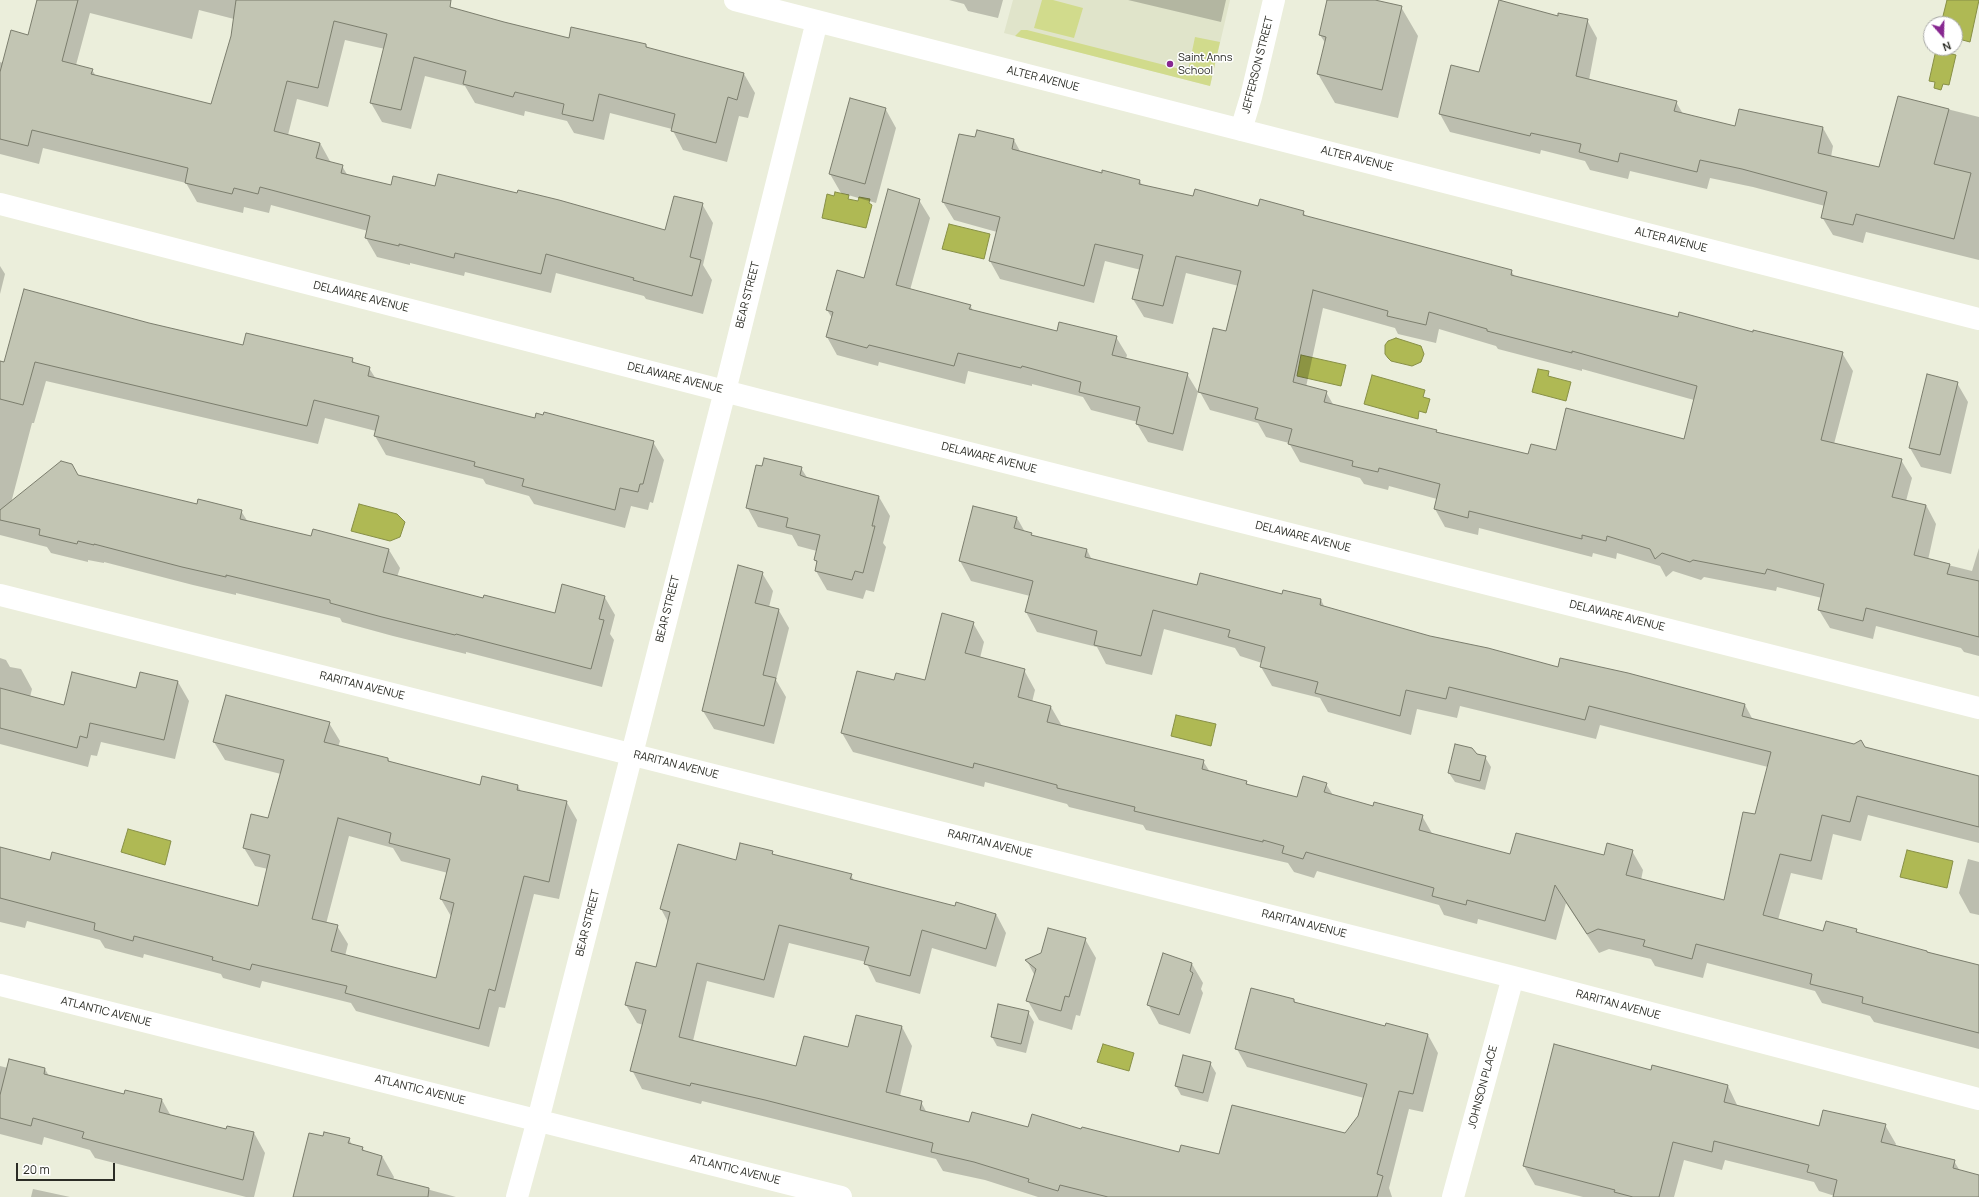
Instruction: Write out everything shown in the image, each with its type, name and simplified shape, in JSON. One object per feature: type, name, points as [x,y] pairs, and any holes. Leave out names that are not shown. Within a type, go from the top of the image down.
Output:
[{"type":"street","name":"ALTER AVENUE","points":[[735,0],[1979,319]]},
{"type":"street","name":"JEFFERSON STREET","points":[[1241,130],[1251,97],[1274,0]]},
{"type":"street","name":"BEAR STREET","points":[[517,1197],[725,390],[817,21]]},
{"type":"street","name":"DELAWARE AVENUE","points":[[0,204],[725,390],[1979,708]]},
{"type":"street","name":"RARITAN AVENUE","points":[[0,595],[631,753],[1513,977],[1979,1099]]},
{"type":"street","name":"JOHNSON PLACE","points":[[1453,1197],[1513,977]]},
{"type":"street","name":"ATLANTIC AVENUE","points":[[0,985],[841,1197]]},
{"type":"shaded area","name":"Saint Anns School","points":[[1013,0],[1230,0],[1210,86],[1004,33]]},
{"type":"shaded area","points":[[1042,0],[1053,0],[1083,8],[1074,38],[1034,28]]},
{"type":"shaded area","points":[[1947,0],[1979,0],[1970,42],[1963,40],[1963,16],[1943,16]]},
{"type":"shaded area","points":[[1021,30],[1027,30],[1188,71],[1195,37],[1220,42],[1210,86],[1015,36]]},
{"type":"shaded area","points":[[1935,56],[1956,56],[1949,85],[1943,84],[1941,90],[1934,88],[1935,82],[1929,81]]},
{"type":"shaded area","points":[[835,192],[849,195],[848,199],[858,201],[859,197],[870,199],[869,203],[872,205],[866,228],[822,218],[827,194],[834,196]]},
{"type":"shaded area","points":[[949,224],[990,234],[984,259],[942,249]]},
{"type":"shaded area","points":[[1396,338],[1421,346],[1424,354],[1421,362],[1412,366],[1391,361],[1385,354],[1385,345],[1388,341]]},
{"type":"shaded area","points":[[1301,355],[1346,365],[1341,386],[1297,376]]},
{"type":"shaded area","points":[[1538,369],[1549,371],[1548,376],[1571,382],[1566,401],[1532,392]]},
{"type":"shaded area","points":[[1372,375],[1425,390],[1423,397],[1430,399],[1426,413],[1419,411],[1418,419],[1364,404]]},
{"type":"shaded area","points":[[359,504],[397,514],[405,522],[400,537],[390,541],[351,531]]},
{"type":"shaded area","points":[[1176,715],[1216,724],[1211,746],[1171,736]]},
{"type":"shaded area","points":[[128,829],[171,841],[165,865],[121,852]]},
{"type":"shaded area","points":[[1907,850],[1953,861],[1947,888],[1900,877]]},
{"type":"shaded area","points":[[1103,1044],[1134,1053],[1129,1071],[1097,1062]]},
{"type":"building","points":[[37,0],[78,0],[62,61],[93,69],[91,74],[211,104],[231,36],[236,0],[451,0],[450,7],[504,22],[569,38],[571,27],[646,44],[646,47],[744,73],[737,100],[728,97],[716,143],[671,131],[675,114],[599,94],[593,121],[562,114],[564,104],[515,92],[513,97],[463,84],[466,71],[414,57],[401,110],[370,103],[387,34],[334,21],[318,88],[287,81],[274,131],[320,143],[316,158],[343,165],[341,173],[391,185],[393,176],[435,186],[438,174],[517,193],[518,190],[559,200],[665,230],[674,196],[703,203],[690,257],[701,260],[692,296],[633,280],[634,278],[546,254],[541,274],[455,253],[454,258],[399,244],[399,246],[365,238],[370,216],[260,187],[258,194],[234,188],[232,194],[185,183],[188,168],[32,130],[28,146],[0,139],[0,72],[11,30],[28,35]]},
{"type":"building","points":[[1327,0],[1375,0],[1402,6],[1382,90],[1317,74],[1326,37],[1319,35]]},
{"type":"building","points":[[1499,0],[1558,16],[1558,13],[1588,19],[1576,76],[1677,101],[1674,111],[1735,126],[1739,109],[1823,127],[1818,153],[1879,167],[1898,96],[1949,109],[1934,164],[1971,173],[1954,239],[1856,214],[1853,225],[1821,218],[1827,192],[1742,169],[1700,160],[1697,172],[1620,153],[1618,162],[1579,152],[1581,144],[1531,133],[1530,136],[1439,114],[1451,65],[1479,72]]},
{"type":"building","points":[[850,98],[886,108],[865,184],[829,174]]},
{"type":"building","points":[[977,130],[1014,139],[1012,149],[1102,173],[1102,170],[1140,180],[1139,184],[1193,196],[1195,189],[1258,206],[1260,199],[1304,211],[1303,215],[1512,270],[1511,275],[1678,317],[1679,312],[1753,332],[1753,330],[1843,352],[1821,440],[1902,459],[1892,497],[1926,505],[1914,555],[1950,564],[1947,574],[1979,581],[1979,637],[1866,608],[1863,621],[1818,610],[1824,584],[1767,569],[1765,574],[1693,560],[1690,562],[1662,553],[1655,559],[1650,549],[1607,536],[1606,541],[1582,535],[1582,539],[1469,511],[1468,518],[1434,509],[1440,484],[1379,468],[1378,472],[1352,466],[1353,461],[1288,444],[1292,429],[1255,419],[1258,408],[1198,392],[1213,328],[1226,331],[1241,271],[1176,256],[1163,306],[1132,299],[1143,255],[1095,244],[1084,286],[989,261],[1000,217],[942,202],[959,134],[975,137]],"holes":[[[1313,290],[1388,311],[1387,316],[1426,325],[1429,312],[1487,329],[1487,331],[1572,353],[1572,351],[1697,386],[1684,439],[1566,408],[1556,450],[1531,444],[1528,454],[1436,432],[1437,430],[1324,402],[1327,391],[1293,382]]]},
{"type":"building","points":[[888,189],[920,199],[896,285],[971,305],[969,309],[1057,331],[1059,322],[1117,336],[1112,355],[1188,373],[1173,434],[1136,424],[1140,407],[1079,392],[1081,382],[1022,366],[1021,368],[958,353],[954,366],[869,345],[867,348],[826,337],[833,312],[826,310],[837,270],[864,278]]},
{"type":"building","points":[[24,289],[149,323],[243,345],[246,333],[353,358],[352,362],[370,367],[368,376],[535,418],[536,413],[543,415],[544,412],[654,441],[643,484],[640,484],[638,492],[620,488],[615,510],[522,486],[524,479],[474,466],[475,462],[374,436],[379,416],[314,400],[307,426],[35,362],[23,405],[0,399],[0,361],[4,362]]},
{"type":"building","points":[[1927,374],[1958,382],[1940,455],[1909,448]]},
{"type":"building","points":[[764,458],[802,467],[800,475],[805,477],[879,496],[872,526],[875,526],[863,573],[855,571],[852,580],[815,571],[817,561],[814,560],[820,535],[786,527],[788,518],[746,508],[756,465],[762,466]]},
{"type":"building","points":[[61,461],[72,464],[78,475],[197,504],[198,499],[242,510],[240,519],[311,536],[313,529],[389,549],[383,572],[483,598],[484,595],[555,613],[562,584],[605,596],[599,619],[604,620],[591,669],[456,634],[382,617],[330,603],[330,600],[226,575],[226,577],[182,567],[94,544],[78,541],[77,544],[39,535],[40,529],[0,520],[0,510]]},
{"type":"building","points":[[973,506],[1017,517],[1014,528],[1032,533],[1031,535],[1087,549],[1085,557],[1197,585],[1200,573],[1282,594],[1283,590],[1321,599],[1320,605],[1430,636],[1488,648],[1558,667],[1560,658],[1628,673],[1745,704],[1742,716],[1854,744],[1861,740],[1865,747],[1979,776],[1979,827],[1857,796],[1850,822],[1822,815],[1811,861],[1780,854],[1763,915],[1823,931],[1826,921],[1857,929],[1856,932],[1979,965],[1979,1033],[1862,1003],[1863,997],[1810,984],[1812,974],[1696,944],[1692,959],[1643,946],[1645,940],[1598,929],[1587,934],[1555,885],[1545,921],[1467,900],[1466,905],[1432,896],[1434,888],[1306,852],[1303,859],[1282,853],[1284,846],[1263,840],[1263,842],[1134,811],[1135,807],[1057,788],[1057,785],[974,763],[973,768],[841,733],[857,671],[894,680],[896,673],[925,680],[942,613],[974,622],[965,653],[1025,669],[1018,697],[1051,706],[1047,722],[1204,760],[1202,769],[1247,781],[1246,784],[1297,797],[1303,776],[1327,783],[1324,792],[1373,806],[1374,802],[1423,815],[1419,830],[1510,854],[1516,833],[1604,855],[1607,843],[1633,850],[1626,875],[1724,900],[1743,812],[1755,814],[1771,752],[1589,706],[1585,720],[1449,687],[1446,699],[1406,690],[1400,716],[1315,693],[1318,682],[1260,667],[1265,647],[1228,637],[1230,630],[1153,610],[1141,656],[1094,645],[1097,631],[1025,612],[1033,581],[959,561]]},
{"type":"building","points":[[738,565],[763,572],[755,603],[779,609],[763,675],[776,678],[764,726],[702,711]]},
{"type":"building","points":[[72,672],[136,688],[140,672],[178,681],[164,740],[90,723],[87,738],[80,736],[77,748],[0,728],[0,688],[64,705]]},
{"type":"building","points":[[226,695],[330,722],[324,742],[388,758],[388,761],[480,785],[482,776],[518,785],[517,790],[567,801],[549,882],[524,876],[495,991],[489,989],[479,1029],[345,993],[347,986],[252,964],[250,970],[212,960],[213,957],[134,936],[133,941],[94,930],[95,923],[0,898],[0,847],[50,860],[52,852],[258,906],[270,855],[243,848],[251,814],[268,818],[284,760],[213,742]],"holes":[[[338,818],[391,833],[389,843],[450,859],[440,899],[454,903],[436,978],[331,951],[338,925],[312,919]]]},
{"type":"building","points":[[1455,744],[1472,748],[1477,754],[1486,756],[1480,781],[1448,773]]},
{"type":"building","points":[[740,843],[773,851],[772,854],[852,874],[850,879],[955,906],[956,902],[996,914],[986,949],[922,930],[910,976],[864,964],[869,947],[779,925],[764,980],[697,963],[679,1037],[796,1066],[804,1036],[848,1047],[856,1015],[902,1026],[886,1092],[922,1101],[920,1110],[969,1122],[972,1112],[1028,1127],[1032,1114],[1081,1129],[1082,1127],[1179,1152],[1181,1145],[1219,1154],[1232,1105],[1345,1133],[1358,1116],[1367,1084],[1235,1049],[1251,988],[1294,999],[1294,1002],[1385,1026],[1386,1023],[1428,1034],[1413,1094],[1399,1091],[1377,1174],[1383,1176],[1377,1197],[1108,1197],[1060,1185],[1058,1191],[1028,1182],[1029,1179],[974,1162],[931,1152],[933,1143],[765,1100],[691,1083],[690,1086],[630,1071],[646,1010],[625,1005],[636,962],[656,967],[670,912],[660,909],[678,844],[736,860]]},
{"type":"building","points":[[1048,928],[1086,938],[1069,997],[1065,996],[1061,1011],[1026,1001],[1036,969],[1025,960],[1041,953]]},
{"type":"building","points":[[1163,953],[1192,963],[1190,971],[1193,973],[1179,1015],[1147,1005]]},
{"type":"building","points":[[998,1004],[1029,1011],[1021,1044],[991,1037]]},
{"type":"building","points":[[1554,1044],[1651,1070],[1652,1065],[1728,1085],[1724,1102],[1819,1126],[1823,1110],[1886,1124],[1881,1142],[1955,1160],[1953,1168],[1979,1175],[1979,1197],[1833,1197],[1837,1180],[1807,1172],[1809,1165],[1714,1141],[1712,1152],[1673,1142],[1659,1197],[1633,1197],[1614,1192],[1615,1190],[1523,1166]]},
{"type":"building","points":[[1183,1055],[1211,1062],[1203,1093],[1175,1086]]},
{"type":"building","points":[[9,1059],[45,1068],[44,1074],[124,1094],[125,1090],[162,1099],[159,1112],[226,1129],[227,1126],[254,1132],[243,1180],[82,1138],[84,1132],[33,1118],[31,1126],[0,1118],[0,1095]]},
{"type":"building","points":[[324,1132],[350,1138],[348,1143],[363,1147],[362,1150],[382,1156],[377,1175],[429,1188],[428,1197],[293,1197],[309,1133],[323,1136]]},
{"type":"place","name":"Saint Anns School","points":[[1170,64]]}]
